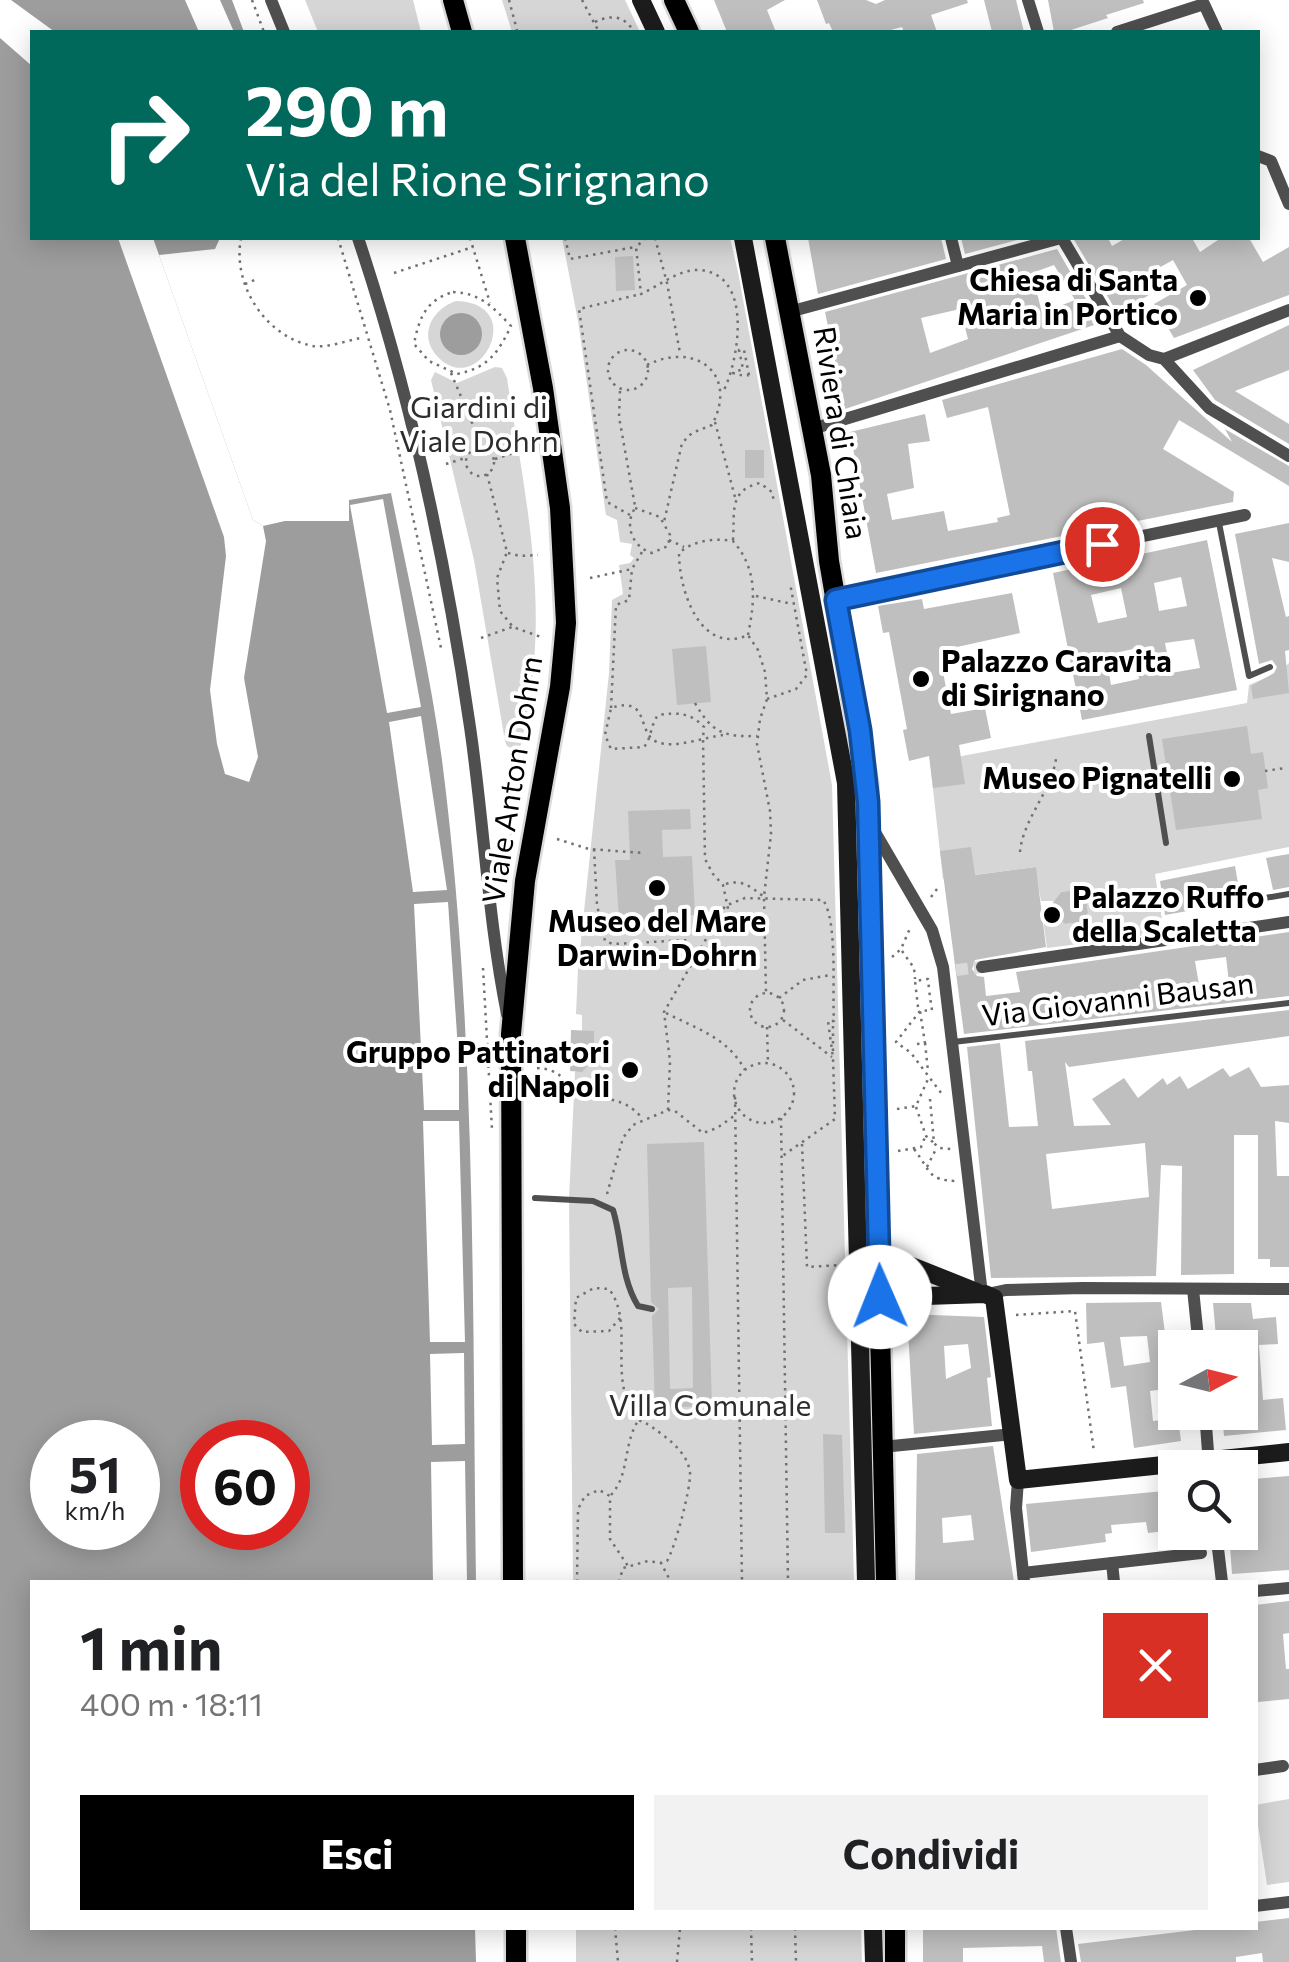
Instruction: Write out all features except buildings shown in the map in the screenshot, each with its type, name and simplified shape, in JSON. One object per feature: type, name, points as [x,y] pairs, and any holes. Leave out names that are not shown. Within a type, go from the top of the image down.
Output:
[{"type":"main road","points":[[453,0],[461,30]]},
{"type":"main road","points":[[674,0],[688,30]]},
{"type":"main road","name":"Viale Anton Dohrn","points":[[513,1580],[511,1034],[525,881],[560,687],[566,623],[560,508],[515,240]]},
{"type":"main road","name":"Riviera di Chiaia","points":[[775,240],[812,429],[863,752],[869,822],[886,1580]]},
{"type":"main road","points":[[516,1930],[516,1962]]},
{"type":"main road","points":[[895,1930],[895,1962]]},
{"type":"street","points":[[271,0],[283,30]]},
{"type":"street","points":[[641,0],[655,30]]},
{"type":"street","points":[[1028,0],[1037,30]]},
{"type":"street","points":[[1122,30],[1204,4],[1215,30]]},
{"type":"street","points":[[1260,157],[1271,161],[1289,204]]},
{"type":"street","points":[[359,240],[388,331],[428,495],[470,727],[496,958],[511,1034]]},
{"type":"street","points":[[743,240],[846,783],[866,1580]]},
{"type":"street","points":[[952,240],[958,266]]},
{"type":"street","points":[[790,312],[1055,240]]},
{"type":"street","points":[[1063,240],[1120,336],[1164,359],[1209,408],[1289,456]]},
{"type":"street","points":[[1164,359],[1289,310]]},
{"type":"street","points":[[812,429],[1120,336]]},
{"type":"street","points":[[836,600],[1245,516]]},
{"type":"street","points":[[869,822],[932,930],[950,971],[952,1042],[967,1127],[983,1294]]},
{"type":"street","points":[[982,966],[1289,922]]},
{"type":"street","points":[[879,1253],[994,1298],[1018,1480],[1016,1508],[1024,1578],[1202,1552]]},
{"type":"street","points":[[858,1303],[880,1297],[1032,1289],[1289,1290]]},
{"type":"street","points":[[1193,1289],[1197,1330]]},
{"type":"street","points":[[882,1447],[1013,1434]]},
{"type":"street","points":[[1258,1457],[1289,1452]]},
{"type":"street","points":[[1018,1480],[1158,1468]]},
{"type":"street","points":[[1218,1550],[1222,1580]]},
{"type":"street","points":[[1112,1563],[1114,1580]]},
{"type":"street","points":[[1258,1591],[1289,1588]]},
{"type":"street","points":[[1258,1770],[1283,1766]]},
{"type":"street","points":[[1258,1906],[1289,1902]]},
{"type":"street","points":[[873,1930],[874,1962]]},
{"type":"street","points":[[1066,1930],[1071,1962]]},
{"type":"lane","points":[[1219,520],[1249,676],[1270,668]]},
{"type":"lane","points":[[1149,736],[1166,844]]},
{"type":"lane","points":[[1235,903],[1289,894]]},
{"type":"lane","name":"Via Giovanni Bausan","points":[[952,1042],[1289,1003]]},
{"type":"lane","points":[[535,1198],[594,1201],[613,1210],[620,1230],[626,1287],[638,1306],[652,1308]]},
{"type":"path","points":[[252,0],[263,30]]},
{"type":"path","points":[[508,0],[517,30]]},
{"type":"path","points":[[582,0],[598,30]]},
{"type":"path","points":[[595,22],[614,17],[626,20],[633,30]]},
{"type":"path","points":[[241,240],[238,251],[246,284],[260,314],[273,328],[316,346],[360,338]]},
{"type":"path","points":[[339,240],[390,410],[442,653]]},
{"type":"path","points":[[471,240],[492,306]]},
{"type":"path","points":[[565,240],[570,259],[636,247],[644,240]]},
{"type":"path","points":[[656,240],[668,283],[680,356]]},
{"type":"path","points":[[394,273],[473,246]]},
{"type":"path","points":[[636,247],[641,294]]},
{"type":"path","points":[[630,515],[607,502],[578,309],[641,294],[668,283],[681,272],[711,272],[730,287],[738,320],[733,373],[712,425],[692,433],[682,443],[664,522],[668,546],[660,551],[643,550]]},
{"type":"path","points":[[246,284],[258,278]]},
{"type":"path","points":[[453,292],[471,293],[492,306],[511,326],[498,353],[483,366],[457,374],[450,372],[429,361],[414,344],[419,318],[438,297],[453,292]]},
{"type":"path","points":[[739,350],[744,350],[748,375],[733,373],[743,369],[739,350]]},
{"type":"path","points":[[635,352],[647,365],[642,384],[630,390],[612,382],[608,370],[617,354],[635,352]]},
{"type":"path","points":[[647,365],[680,356],[705,365],[718,377],[723,392]]},
{"type":"path","points":[[450,372],[473,426],[477,449]]},
{"type":"path","points":[[620,388],[619,417],[635,508],[630,515],[630,530],[643,550]]},
{"type":"path","points":[[714,421],[736,500],[733,541],[751,572],[754,595],[748,634],[765,672],[767,699],[758,736],[759,767],[770,812],[764,897],[766,993]]},
{"type":"path","points":[[446,464],[467,458],[477,449]]},
{"type":"path","points":[[477,449],[489,452],[493,460],[487,474]]},
{"type":"path","points":[[493,460],[526,449]]},
{"type":"path","points":[[467,458],[467,467],[473,474],[487,474]]},
{"type":"path","points":[[487,474],[507,552],[496,578],[496,599],[500,611],[513,626],[541,637]]},
{"type":"path","points":[[736,500],[747,486],[760,483],[772,492],[775,504]]},
{"type":"path","points":[[635,508],[649,511],[664,522]]},
{"type":"path","points":[[669,540],[685,548]]},
{"type":"path","points":[[733,541],[701,541],[678,553],[682,584],[702,627],[714,636],[732,640],[748,634]]},
{"type":"path","points":[[643,550],[632,569],[629,600],[616,605],[611,708],[605,735],[611,749],[644,748],[658,715],[669,713],[691,715],[704,728],[706,859],[712,874],[723,885],[730,918],[765,928]]},
{"type":"path","points":[[507,552],[538,555]]},
{"type":"path","points":[[590,578],[632,569]]},
{"type":"path","points":[[767,699],[796,689],[807,675],[789,579]]},
{"type":"path","points":[[754,595],[793,605]]},
{"type":"path","points":[[481,638],[513,626]]},
{"type":"path","points":[[695,704],[723,735]]},
{"type":"path","points":[[611,708],[633,706],[651,738]]},
{"type":"path","points":[[651,738],[668,743],[723,735],[758,736]]},
{"type":"path","points":[[1020,852],[1022,837],[1053,777],[1056,759]]},
{"type":"path","points":[[1266,771],[1285,768]]},
{"type":"path","points":[[511,795],[512,854]]},
{"type":"path","points":[[557,839],[594,849],[643,853]]},
{"type":"path","points":[[594,849],[598,904],[606,941],[614,944],[690,940]]},
{"type":"path","points":[[723,885],[734,881],[748,884],[764,897]]},
{"type":"path","points":[[924,906],[940,886]]},
{"type":"path","points":[[668,1110],[670,1061],[664,1012],[725,906],[744,898],[822,900],[828,908],[834,1020],[828,1021],[833,1058]]},
{"type":"path","points":[[892,956],[902,949],[916,915]]},
{"type":"path","points":[[897,1109],[916,1106],[929,1076],[914,968],[902,949]]},
{"type":"path","points":[[482,964],[492,1145]]},
{"type":"path","points":[[779,998],[803,980],[831,975]]},
{"type":"path","points":[[916,981],[928,980],[932,1010],[919,1009]]},
{"type":"path","points":[[929,990],[936,989]]},
{"type":"path","points":[[767,1027],[752,1019],[750,1008],[754,998],[766,993],[779,998],[784,1008],[782,1019]]},
{"type":"path","points":[[919,1009],[896,1042],[911,1053],[942,1093]]},
{"type":"path","points":[[664,1012],[704,1029],[724,1043],[737,1054],[746,1070]]},
{"type":"path","points":[[782,1019],[833,1058]]},
{"type":"path","points":[[767,1027],[782,1019]]},
{"type":"path","points":[[781,1157],[834,1119],[832,1026]]},
{"type":"path","points":[[767,1027],[768,1064]]},
{"type":"path","points":[[918,1044],[924,1043]]},
{"type":"path","points":[[735,1097],[738,1107],[752,1120],[772,1122],[781,1118],[792,1103],[793,1084],[782,1069],[768,1064],[746,1070],[739,1078],[735,1097],[742,1580]]},
{"type":"path","points":[[537,1068],[552,1069],[580,1090],[624,1102],[644,1119]]},
{"type":"path","points":[[927,1167],[936,1144],[930,1099]]},
{"type":"path","points":[[916,1106],[926,1136],[936,1144],[957,1150]]},
{"type":"path","points":[[604,1205],[623,1138],[633,1125],[668,1110],[675,1111],[703,1133],[736,1114]]},
{"type":"path","points":[[781,1118],[788,1580]]},
{"type":"path","points":[[898,1151],[921,1147],[926,1136]]},
{"type":"path","points":[[802,1142],[808,1267],[834,1265]]},
{"type":"path","points":[[914,1149],[936,1181],[960,1182]]},
{"type":"path","points":[[620,1318],[608,1331],[582,1332],[574,1324],[576,1298],[594,1288],[608,1289],[617,1300],[620,1318],[618,1352],[628,1404],[638,1421],[676,1445],[690,1468],[686,1502],[667,1562],[628,1566],[620,1580]]},
{"type":"path","points":[[1074,1302],[1094,1454]]},
{"type":"path","points":[[1009,1316],[1075,1311]]},
{"type":"path","points":[[628,1566],[610,1539],[610,1496],[624,1475],[627,1444],[638,1421]]},
{"type":"path","points":[[578,1580],[578,1508],[585,1496],[600,1490],[610,1496]]},
{"type":"path","points":[[660,1563],[670,1580]]},
{"type":"path","points":[[615,1930],[618,1962]]},
{"type":"path","points":[[677,1962],[680,1930]]},
{"type":"path","points":[[750,1930],[752,1962]]},
{"type":"path","points":[[795,1930],[796,1962]]},
{"type":"green space","points":[[305,0],[413,0],[420,30],[317,30]]},
{"type":"green space","points":[[502,0],[625,0],[639,30],[511,30]]},
{"type":"green space","name":"Villa Comunale","points":[[562,240],[730,240],[832,785],[854,1580],[573,1580],[569,1199],[575,1072],[598,1055],[594,1050],[594,1031],[582,1031],[582,1015],[576,1014],[578,969],[609,673],[612,600],[623,594],[619,565],[634,558],[630,555],[632,544],[620,542],[617,520],[606,515]]},
{"type":"green space","points":[[456,301],[478,306],[490,317],[493,331],[490,346],[481,359],[468,367],[453,367],[437,356],[429,340],[434,316]]},
{"type":"green space","name":"Giardini di Viale Dohrn","points":[[495,367],[502,368],[507,378],[529,519],[535,590],[532,682],[521,745],[515,750],[505,741],[474,560],[431,380],[435,372],[457,383]]},
{"type":"green space","points":[[1289,663],[1289,847],[1155,874],[1164,933],[1047,948],[1043,920],[1056,917],[1065,924],[1080,922],[1088,913],[1086,897],[1077,890],[1061,892],[1054,901],[1041,901],[1035,867],[943,879],[930,762],[1247,703],[1249,685],[1279,672]]},
{"type":"green space","points":[[1289,1799],[1289,1882],[1267,1885],[1258,1804]]},
{"type":"green space","points":[[576,1930],[861,1930],[862,1962],[576,1962]]},
{"type":"shaded area","points":[[0,0],[232,0],[243,30],[30,30],[30,240],[219,240],[215,249],[159,255],[253,520],[263,526],[285,521],[349,521],[349,500],[391,493],[442,760],[462,965],[471,1171],[476,1580],[30,1580],[30,1930],[475,1930],[476,1962],[0,1962]]},
{"type":"shaded area","points":[[461,313],[476,319],[482,334],[476,349],[461,355],[446,349],[440,334],[446,319]]},
{"type":"pier","points":[[0,0],[11,0],[52,30],[30,30],[30,64],[0,38]]},
{"type":"pier","points":[[185,0],[220,0],[233,30],[198,30]]},
{"type":"pier","points":[[119,240],[154,240],[253,520],[263,526],[266,541],[244,678],[258,757],[249,782],[225,774],[210,690],[226,556],[224,537]]},
{"type":"pier","points":[[383,499],[421,707],[387,713],[350,505]]},
{"type":"pier","points":[[421,716],[447,890],[413,892],[389,722]]},
{"type":"pier","points":[[448,902],[459,1110],[424,1110],[414,904]]},
{"type":"pier","points":[[423,1121],[459,1121],[465,1342],[430,1342]]},
{"type":"pier","points":[[464,1353],[465,1444],[432,1445],[430,1354]]},
{"type":"pier","points":[[465,1461],[467,1580],[433,1580],[431,1462]]},
{"type":"tunnel","points":[[956,970],[982,967]]},
{"type":"place","name":"Chiesa di Santa Maria in Portico","points":[[1198,298]]},
{"type":"place","name":"Palazzo Caravita di Sirignano","points":[[921,679]]},
{"type":"place","name":"Museo Pignatelli","points":[[1232,779]]},
{"type":"place","name":"Museo del Mare Darwin-Dohrn","points":[[657,888]]},
{"type":"place","name":"Palazzo Ruffo della Scaletta","points":[[1052,915]]},
{"type":"place","name":"Gruppo Pattinatori di Napoli","points":[[630,1070]]},
{"type":"route","points":[[880,1297],[868,802],[860,730],[836,600],[1102,544]]}]
